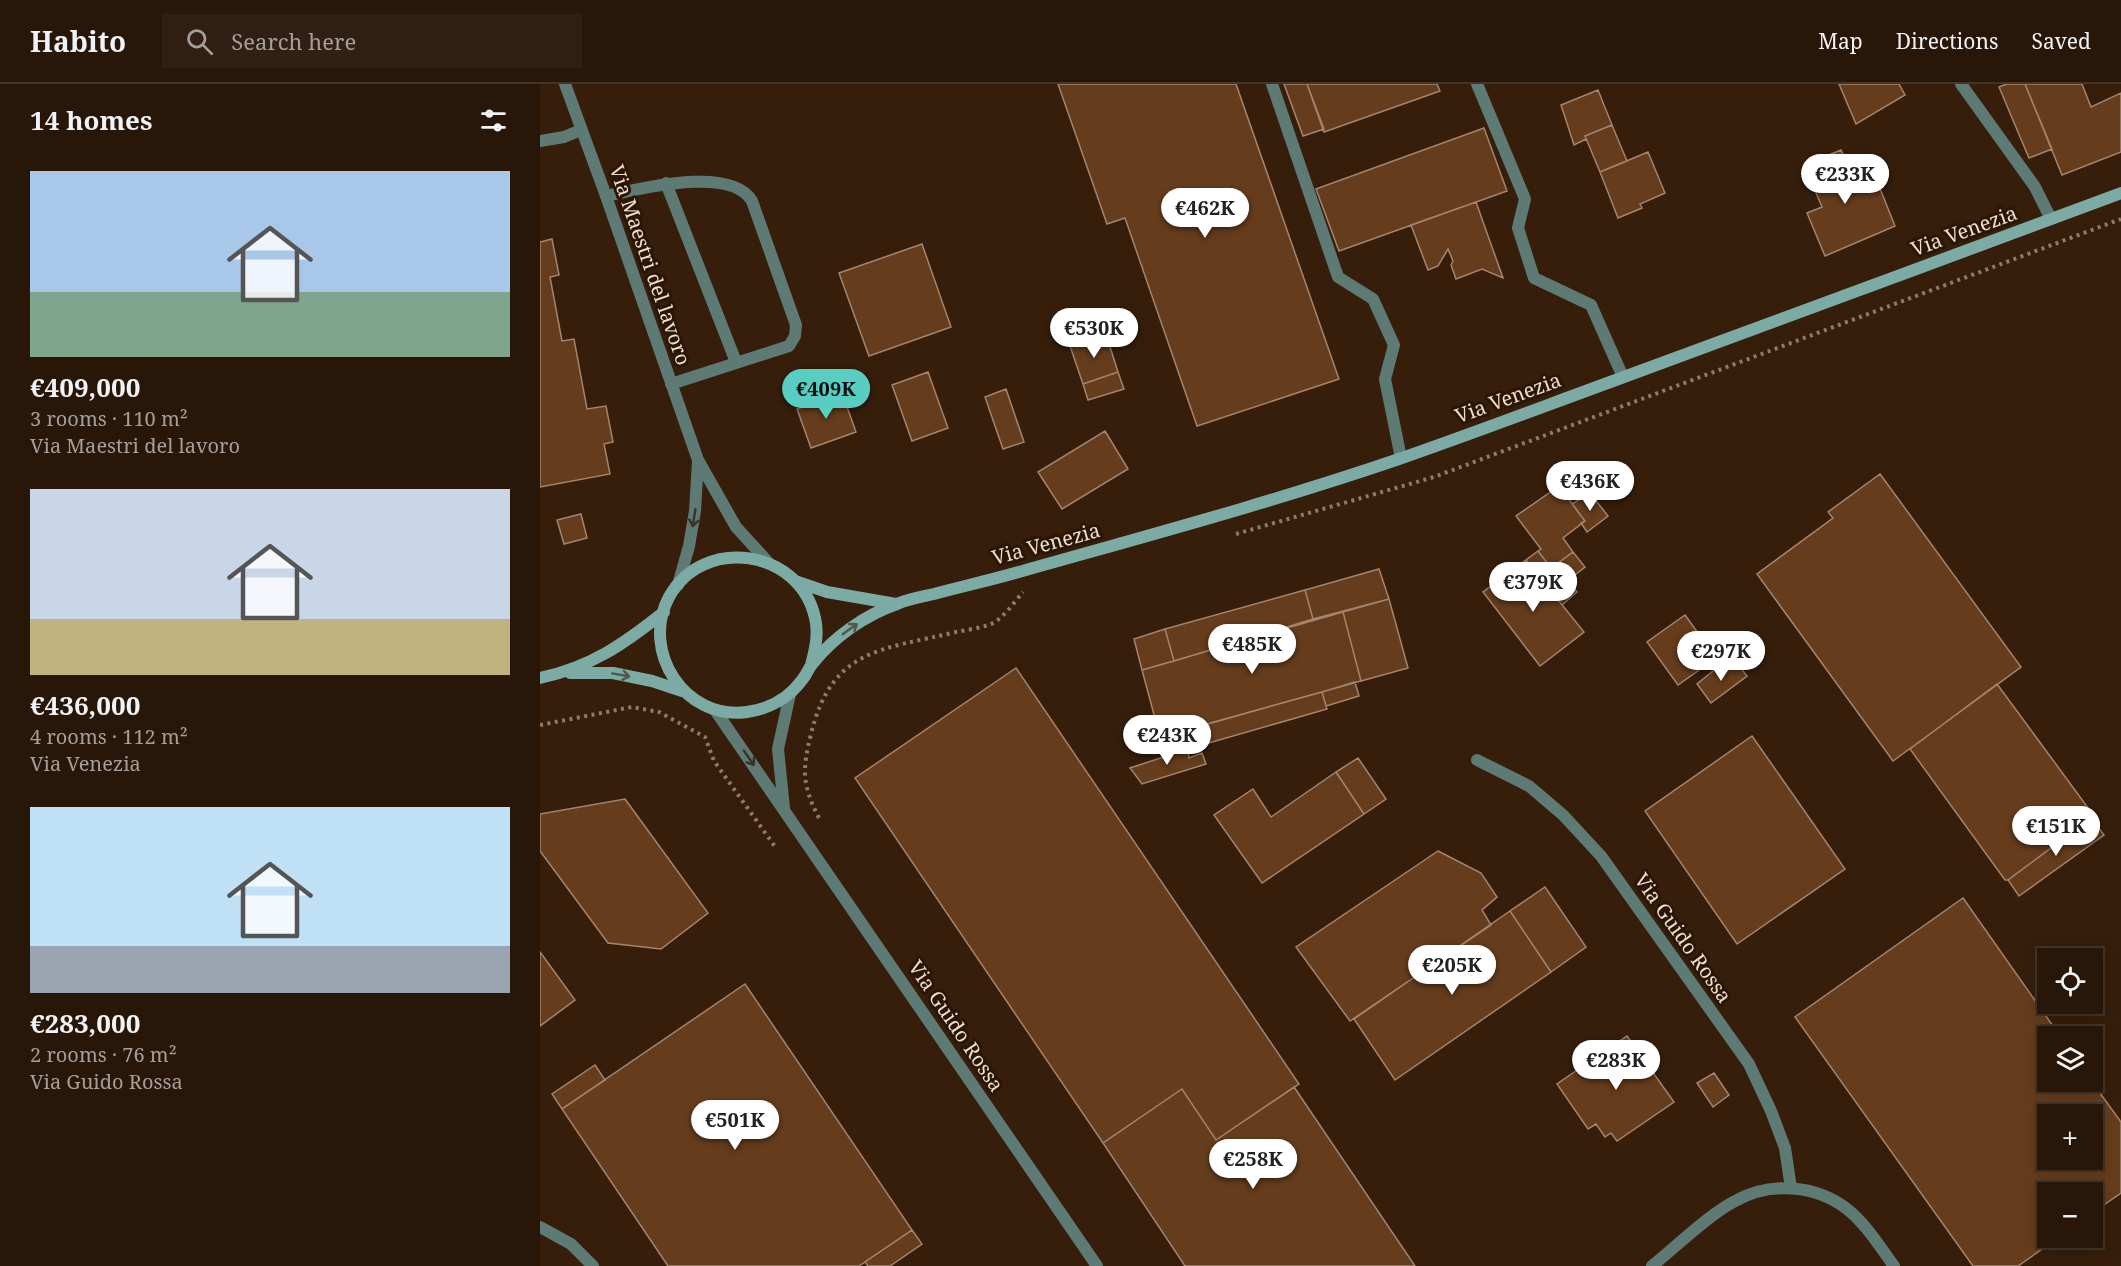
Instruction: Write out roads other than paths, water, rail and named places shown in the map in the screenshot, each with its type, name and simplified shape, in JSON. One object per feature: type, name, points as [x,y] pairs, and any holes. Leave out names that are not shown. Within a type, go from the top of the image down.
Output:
[{"type":"main road","name":"Via Venezia","points":[[811,665],[816,643],[816,621],[808,599],[795,581],[783,570],[768,562],[744,556],[719,559],[697,569],[678,585],[669,598],[660,633],[662,654],[670,674],[683,691],[698,703],[715,710],[741,713],[767,708],[790,694],[802,681],[811,665],[837,638],[862,620],[896,604],[1018,573],[1162,532],[1401,458],[2121,194]]},
{"type":"main road","name":"Via Venezia","points":[[795,581],[827,592],[896,604]]},
{"type":"main road","name":"Via Venezia","points":[[540,678],[563,673],[601,657],[628,641],[664,612]]},
{"type":"main road","name":"Via Venezia","points":[[563,673],[613,673],[652,681],[683,691]]},
{"type":"street","name":"Via Maestri del lavoro","points":[[565,84],[698,460],[736,527],[768,562]]},
{"type":"street","points":[[1272,84],[1338,277],[1373,299],[1394,345],[1385,379],[1401,458]]},
{"type":"street","points":[[1478,84],[1525,199],[1518,228],[1534,278],[1591,305],[1623,377]]},
{"type":"street","points":[[1961,84],[2035,187],[2051,219]]},
{"type":"street","points":[[540,141],[564,137],[581,130]]},
{"type":"street","points":[[666,183],[736,362]]},
{"type":"street","points":[[606,196],[666,183],[724,184],[743,190],[752,201],[796,325],[795,336],[789,346],[671,384]]},
{"type":"street","name":"Via Maestri del lavoro","points":[[678,585],[689,546],[695,511],[698,460]]},
{"type":"street","name":"Via Guido Rossa","points":[[784,809],[778,749],[790,694]]},
{"type":"street","name":"Via Guido Rossa","points":[[715,710],[1096,1266]]},
{"type":"street","name":"Via Guido Rossa","points":[[1477,760],[1529,786],[1563,815],[1601,856],[1749,1064],[1785,1148],[1791,1188]]},
{"type":"street","points":[[1652,1266],[1735,1201],[1762,1191],[1791,1188],[1812,1191],[1848,1209],[1894,1266]]},
{"type":"street","points":[[540,1227],[571,1245],[593,1266]]}]
